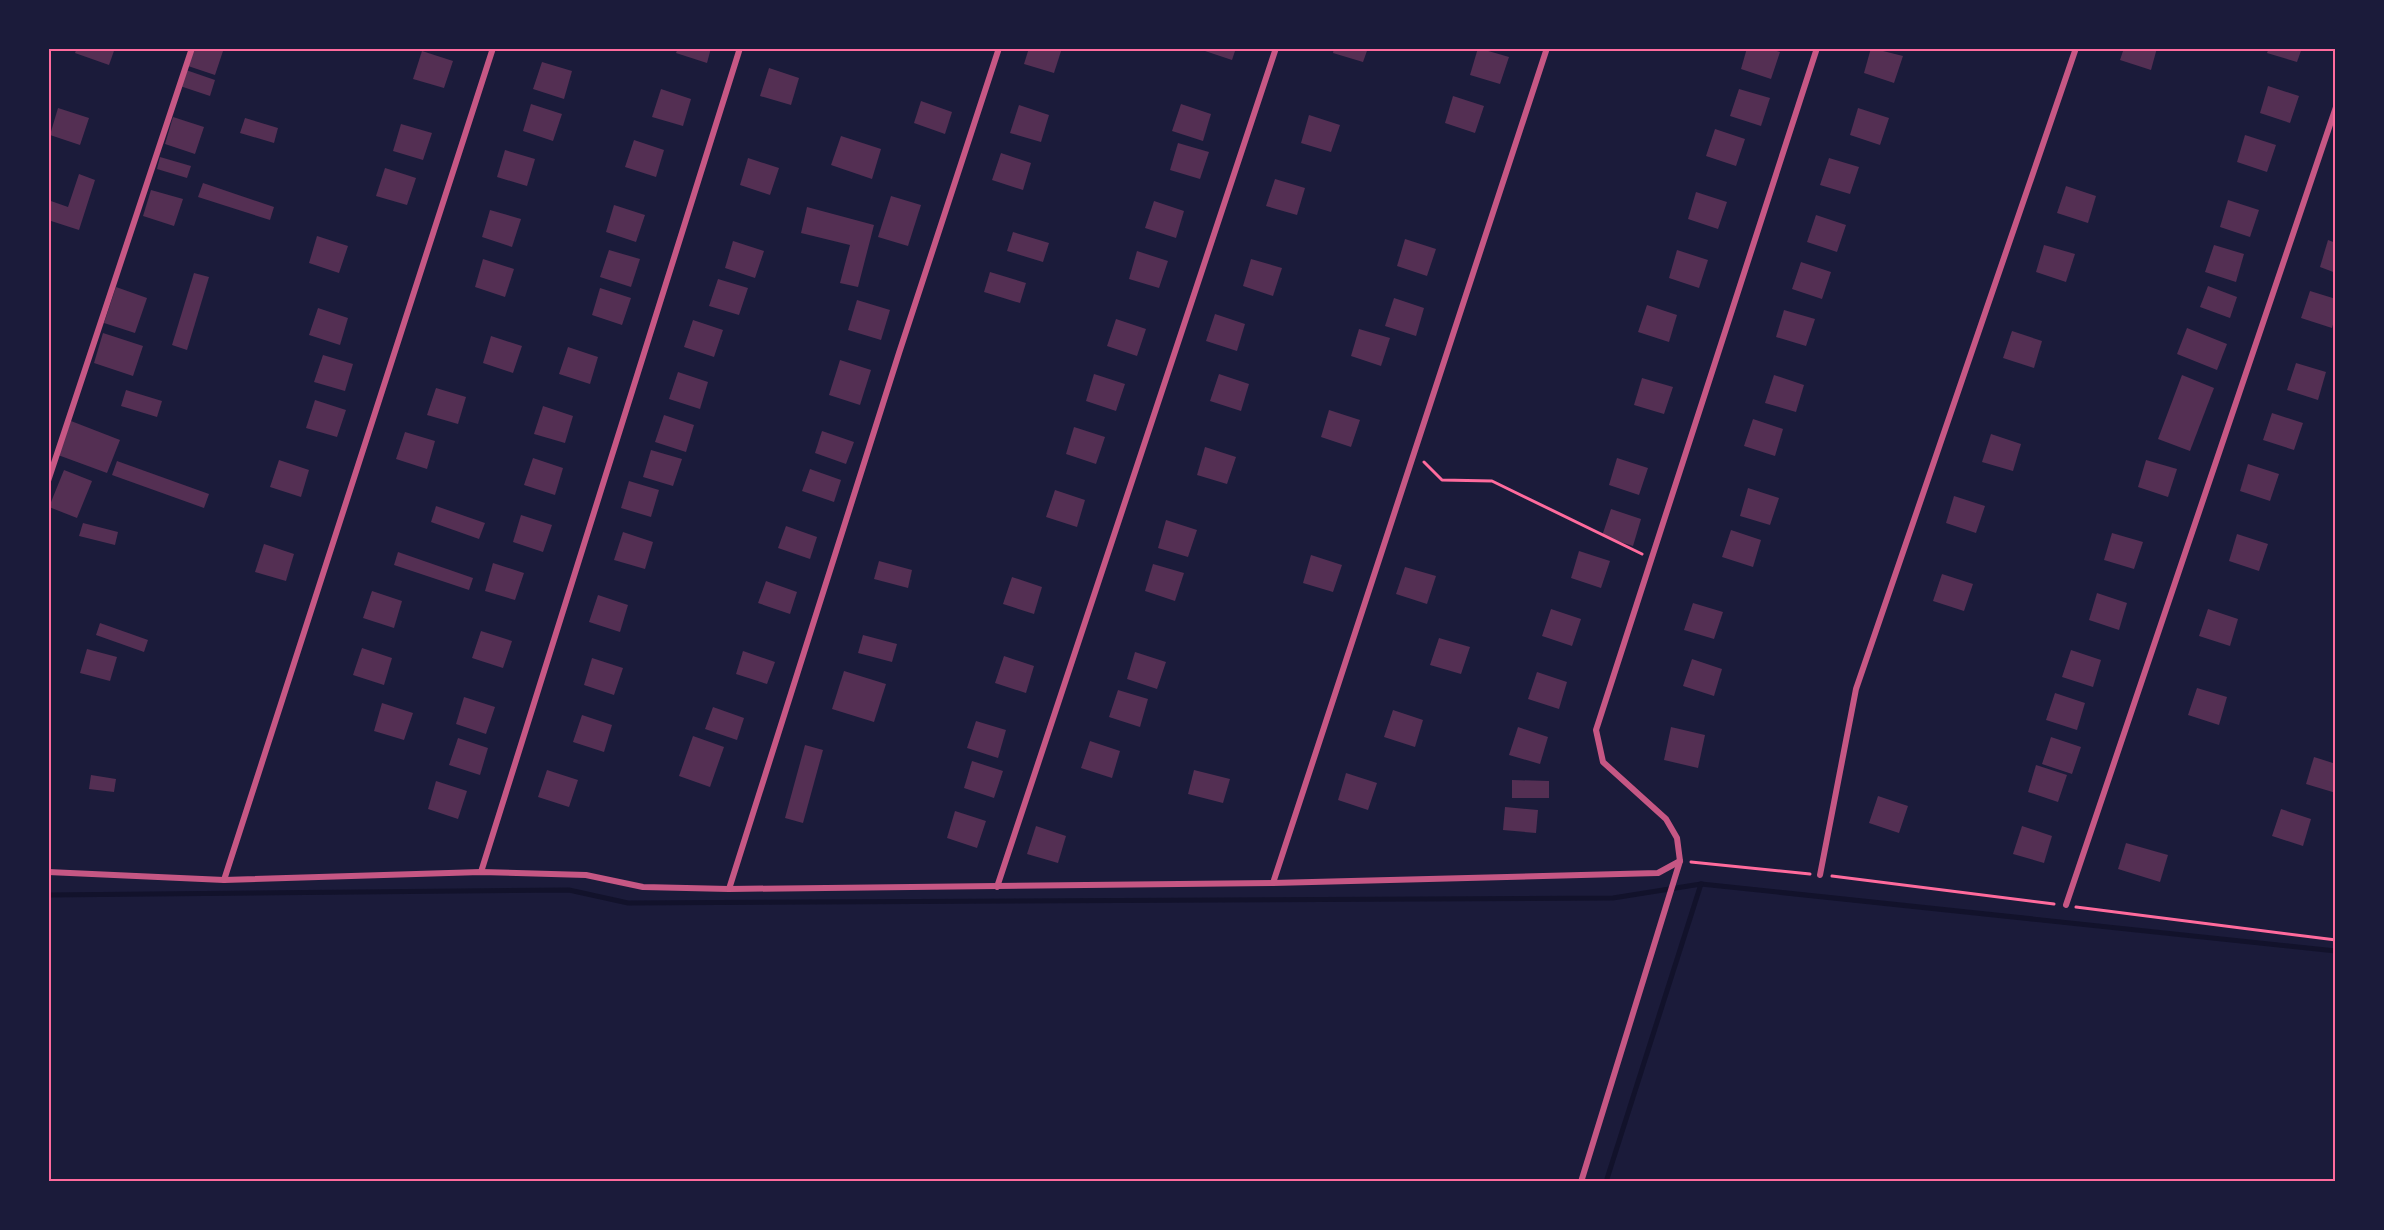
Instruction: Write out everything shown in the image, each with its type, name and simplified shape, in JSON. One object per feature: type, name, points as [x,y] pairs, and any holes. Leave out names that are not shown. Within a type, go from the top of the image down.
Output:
[{"type":"street","points":[[48,481],[192,48]]},
{"type":"street","points":[[224,880],[493,48]]},
{"type":"street","points":[[481,872],[740,48]]},
{"type":"street","points":[[729,889],[898,353],[999,48]]},
{"type":"street","points":[[997,886],[1276,48]]},
{"type":"street","points":[[1273,883],[1547,48]]},
{"type":"street","points":[[1581,1182],[1680,861],[1677,838],[1666,819],[1603,762],[1596,730],[1817,48]]},
{"type":"street","points":[[1820,875],[1856,689],[2076,48]]},
{"type":"street","points":[[2066,906],[2336,107]]},
{"type":"street","points":[[48,872],[224,880],[481,872],[586,875],[643,887],[729,889],[1273,883],[1658,873],[1680,861]]},
{"type":"path","points":[[1414,453],[1442,480],[1491,481],[1652,559]]},
{"type":"path","points":[[1680,861],[1820,875],[2336,940]]},
{"type":"building","points":[[77,48],[115,48],[109,65],[75,53]]},
{"type":"building","points":[[191,48],[224,48],[215,75],[185,65]]},
{"type":"building","points":[[678,48],[711,48],[707,63],[676,53]]},
{"type":"building","points":[[1029,48],[1062,48],[1054,73],[1024,64]]},
{"type":"building","points":[[1202,48],[1236,48],[1232,60],[1202,50]]},
{"type":"building","points":[[1334,48],[1368,48],[1363,62],[1333,53]]},
{"type":"building","points":[[1478,48],[1509,57],[1500,84],[1470,75]]},
{"type":"building","points":[[1747,48],[1767,48],[1780,52],[1771,79],[1741,69]]},
{"type":"building","points":[[1871,48],[1903,56],[1894,83],[1864,73]]},
{"type":"building","points":[[2124,48],[2157,48],[2151,70],[2120,60]]},
{"type":"building","points":[[2269,48],[2302,48],[2297,62],[2267,53]]},
{"type":"building","points":[[422,51],[453,61],[444,88],[413,79]]},
{"type":"building","points":[[542,62],[572,71],[564,99],[533,89]]},
{"type":"building","points":[[769,68],[799,78],[791,105],[760,96]]},
{"type":"building","points":[[183,69],[215,80],[210,96],[177,85]]},
{"type":"building","points":[[2268,86],[2299,96],[2290,123],[2260,113]]},
{"type":"building","points":[[661,89],[691,99],[683,126],[652,117]]},
{"type":"building","points":[[1739,89],[1770,98],[1761,126],[1730,116]]},
{"type":"building","points":[[1453,96],[1484,106],[1475,133],[1445,123]]},
{"type":"building","points":[[921,101],[952,112],[945,134],[914,123]]},
{"type":"building","points":[[531,104],[562,114],[553,141],[523,131]]},
{"type":"building","points":[[1181,104],[1211,114],[1203,141],[1172,131]]},
{"type":"building","points":[[1019,105],[1049,115],[1041,142],[1010,133]]},
{"type":"building","points":[[58,108],[89,118],[80,145],[50,135]]},
{"type":"building","points":[[1858,108],[1889,118],[1880,145],[1850,135]]},
{"type":"building","points":[[1309,115],[1340,125],[1331,152],[1301,143]]},
{"type":"building","points":[[173,117],[204,127],[195,154],[165,144]]},
{"type":"building","points":[[245,118],[278,128],[274,143],[240,133]]},
{"type":"building","points":[[401,124],[432,133],[423,160],[393,151]]},
{"type":"building","points":[[1715,129],[1745,139],[1736,166],[1706,156]]},
{"type":"building","points":[[2245,135],[2276,145],[2267,172],[2237,162]]},
{"type":"building","points":[[841,136],[881,149],[872,179],[831,165]]},
{"type":"building","points":[[634,140],[664,150],[656,177],[625,167]]},
{"type":"building","points":[[1178,143],[1209,152],[1200,179],[1170,170]]},
{"type":"building","points":[[505,150],[535,159],[527,186],[497,177]]},
{"type":"building","points":[[1001,153],[1031,163],[1023,190],[992,180]]},
{"type":"building","points":[[160,157],[191,166],[187,178],[157,169]]},
{"type":"building","points":[[748,158],[779,168],[770,195],[740,185]]},
{"type":"building","points":[[1829,158],[1859,167],[1850,194],[1820,185]]},
{"type":"building","points":[[385,168],[416,178],[407,205],[376,196]]},
{"type":"building","points":[[79,174],[95,180],[79,230],[48,220],[48,200],[68,207]]},
{"type":"building","points":[[1275,179],[1305,188],[1297,215],[1266,206]]},
{"type":"building","points":[[203,183],[274,207],[270,220],[198,197]]},
{"type":"building","points":[[2066,186],[2096,196],[2088,223],[2057,213]]},
{"type":"building","points":[[151,190],[183,199],[174,226],[143,216]]},
{"type":"building","points":[[1696,192],[1727,202],[1718,229],[1688,219]]},
{"type":"building","points":[[891,196],[921,205],[908,246],[878,237]]},
{"type":"building","points":[[2228,200],[2259,210],[2250,237],[2220,227]]},
{"type":"building","points":[[1154,201],[1184,211],[1176,238],[1145,228]]},
{"type":"building","points":[[614,205],[645,215],[636,242],[606,232]]},
{"type":"building","points":[[807,207],[874,225],[858,287],[840,283],[850,245],[801,233]]},
{"type":"building","points":[[490,210],[521,219],[512,247],[482,237]]},
{"type":"building","points":[[1816,215],[1846,225],[1837,252],[1807,242]]},
{"type":"building","points":[[1013,232],[1049,243],[1043,262],[1007,251]]},
{"type":"building","points":[[317,236],[348,246],[339,273],[309,263]]},
{"type":"building","points":[[1405,239],[1436,249],[1427,276],[1397,266]]},
{"type":"building","points":[[2328,240],[2336,243],[2336,273],[2320,267]]},
{"type":"building","points":[[733,241],[764,251],[755,278],[725,268]]},
{"type":"building","points":[[2044,245],[2075,254],[2066,282],[2036,272]]},
{"type":"building","points":[[2214,245],[2244,254],[2236,282],[2205,272]]},
{"type":"building","points":[[609,250],[640,259],[631,287],[600,277]]},
{"type":"building","points":[[1677,250],[1708,260],[1699,288],[1669,278]]},
{"type":"building","points":[[1137,251],[1168,261],[1159,288],[1129,279]]},
{"type":"building","points":[[483,259],[514,269],[505,297],[475,287]]},
{"type":"building","points":[[1251,259],[1282,268],[1273,296],[1243,286]]},
{"type":"building","points":[[1801,262],[1831,272],[1822,299],[1792,289]]},
{"type":"building","points":[[990,272],[1026,283],[1020,303],[984,292]]},
{"type":"building","points":[[194,273],[209,277],[187,350],[172,345]]},
{"type":"building","points":[[718,279],[748,288],[739,315],[709,306]]},
{"type":"building","points":[[2208,286],[2237,297],[2230,318],[2200,307]]},
{"type":"building","points":[[116,287],[147,298],[135,333],[104,323]]},
{"type":"building","points":[[600,288],[631,298],[622,325],[592,315]]},
{"type":"building","points":[[2310,291],[2336,299],[2336,314],[2332,328],[2301,318]]},
{"type":"building","points":[[1394,298],[1424,308],[1416,336],[1385,326]]},
{"type":"building","points":[[857,300],[890,310],[881,340],[848,330]]},
{"type":"building","points":[[1647,305],[1677,315],[1669,342],[1638,332]]},
{"type":"building","points":[[318,308],[348,318],[340,345],[309,335]]},
{"type":"building","points":[[1784,310],[1815,319],[1806,346],[1776,337]]},
{"type":"building","points":[[1215,314],[1245,324],[1237,351],[1206,341]]},
{"type":"building","points":[[1116,319],[1146,329],[1137,356],[1107,346]]},
{"type":"building","points":[[693,320],[723,330],[714,357],[684,347]]},
{"type":"building","points":[[2187,328],[2227,344],[2217,370],[2177,354]]},
{"type":"building","points":[[1359,329],[1390,338],[1381,366],[1351,356]]},
{"type":"building","points":[[2012,331],[2042,341],[2034,368],[2003,358]]},
{"type":"building","points":[[103,333],[143,346],[133,376],[94,363]]},
{"type":"building","points":[[491,336],[522,346],[513,373],[483,363]]},
{"type":"building","points":[[568,347],[598,357],[590,384],[559,374]]},
{"type":"building","points":[[323,355],[353,364],[345,391],[314,382]]},
{"type":"building","points":[[840,360],[871,370],[860,405],[829,395]]},
{"type":"building","points":[[2296,363],[2326,372],[2318,400],[2287,390]]},
{"type":"building","points":[[678,372],[708,382],[700,409],[669,399]]},
{"type":"building","points":[[1094,374],[1125,384],[1116,411],[1086,401]]},
{"type":"building","points":[[1219,374],[1249,384],[1241,411],[1210,401]]},
{"type":"building","points":[[1774,375],[1804,385],[1796,412],[1765,403]]},
{"type":"building","points":[[2182,375],[2214,388],[2190,451],[2158,439]]},
{"type":"building","points":[[1642,378],[1673,387],[1664,414],[1634,405]]},
{"type":"building","points":[[436,388],[466,397],[458,424],[427,415]]},
{"type":"building","points":[[126,390],[162,401],[157,417],[121,406]]},
{"type":"building","points":[[315,400],[346,410],[337,437],[306,428]]},
{"type":"building","points":[[543,406],[573,416],[565,443],[534,434]]},
{"type":"building","points":[[1329,410],[1360,420],[1351,447],[1321,437]]},
{"type":"building","points":[[2272,413],[2303,423],[2294,450],[2263,440]]},
{"type":"building","points":[[664,415],[694,425],[686,452],[655,442]]},
{"type":"building","points":[[1753,419],[1783,429],[1775,456],[1744,446]]},
{"type":"building","points":[[71,421],[120,440],[107,473],[58,455]]},
{"type":"building","points":[[1074,427],[1105,437],[1096,464],[1066,454]]},
{"type":"building","points":[[822,431],[854,442],[846,464],[815,453]]},
{"type":"building","points":[[405,432],[435,441],[427,469],[396,459]]},
{"type":"building","points":[[1991,434],[2021,444],[2013,471],[1982,462]]},
{"type":"building","points":[[1205,447],[1236,457],[1227,484],[1197,475]]},
{"type":"building","points":[[651,450],[682,459],[673,486],[643,477]]},
{"type":"building","points":[[533,458],[563,468],[555,495],[524,485]]},
{"type":"building","points":[[1617,458],[1648,468],[1639,495],[1609,485]]},
{"type":"building","points":[[279,460],[309,470],[301,497],[270,487]]},
{"type":"building","points":[[2146,460],[2177,469],[2168,497],[2138,487]]},
{"type":"building","points":[[117,461],[209,494],[204,508],[112,475]]},
{"type":"building","points":[[2248,464],[2279,474],[2270,501],[2240,491]]},
{"type":"building","points":[[810,469],[841,480],[834,502],[802,491]]},
{"type":"building","points":[[64,470],[92,481],[77,518],[49,507]]},
{"type":"building","points":[[629,481],[659,490],[651,517],[621,508]]},
{"type":"building","points":[[1748,488],[1779,498],[1770,525],[1740,516]]},
{"type":"building","points":[[1055,490],[1085,500],[1077,527],[1046,517]]},
{"type":"building","points":[[1954,496],[1985,506],[1976,533],[1946,523]]},
{"type":"building","points":[[436,506],[485,523],[479,539],[431,522]]},
{"type":"building","points":[[1611,509],[1641,519],[1633,546],[1602,536]]},
{"type":"building","points":[[521,515],[552,525],[543,552],[513,542]]},
{"type":"building","points":[[1166,520],[1197,530],[1188,557],[1158,548]]},
{"type":"building","points":[[83,523],[118,532],[115,545],[79,536]]},
{"type":"building","points":[[786,526],[817,537],[810,559],[778,548]]},
{"type":"building","points":[[1731,530],[1761,540],[1753,567],[1722,557]]},
{"type":"building","points":[[623,532],[653,542],[645,569],[614,560]]},
{"type":"building","points":[[2112,533],[2143,542],[2134,569],[2104,560]]},
{"type":"building","points":[[2237,534],[2268,544],[2259,571],[2229,561]]},
{"type":"building","points":[[264,544],[294,554],[286,581],[255,572]]},
{"type":"building","points":[[1579,551],[1610,561],[1601,588],[1571,578]]},
{"type":"building","points":[[398,552],[473,578],[469,590],[394,565]]},
{"type":"building","points":[[1311,555],[1342,565],[1333,592],[1303,583]]},
{"type":"building","points":[[879,561],[912,570],[908,588],[874,579]]},
{"type":"building","points":[[493,563],[524,573],[515,600],[485,591]]},
{"type":"building","points":[[1153,564],[1184,573],[1175,601],[1145,591]]},
{"type":"building","points":[[1405,567],[1436,576],[1427,604],[1396,594]]},
{"type":"building","points":[[1942,574],[1973,584],[1964,611],[1933,601]]},
{"type":"building","points":[[1012,577],[1042,587],[1034,614],[1003,604]]},
{"type":"building","points":[[766,581],[797,592],[790,614],[758,603]]},
{"type":"building","points":[[372,591],[402,601],[394,628],[363,618]]},
{"type":"building","points":[[2097,593],[2127,603],[2119,630],[2089,620]]},
{"type":"building","points":[[598,595],[628,605],[620,632],[589,622]]},
{"type":"building","points":[[1693,603],[1723,612],[1714,639],[1684,630]]},
{"type":"building","points":[[1551,609],[1581,619],[1572,646],[1542,636]]},
{"type":"building","points":[[2208,609],[2238,619],[2230,646],[2199,636]]},
{"type":"building","points":[[100,623],[148,640],[144,652],[96,635]]},
{"type":"building","points":[[481,631],[512,641],[503,668],[472,658]]},
{"type":"building","points":[[863,635],[897,644],[892,662],[858,653]]},
{"type":"building","points":[[1439,638],[1470,647],[1461,674],[1430,665]]},
{"type":"building","points":[[362,648],[392,658],[384,685],[353,675]]},
{"type":"building","points":[[87,649],[117,657],[110,681],[80,673]]},
{"type":"building","points":[[2071,650],[2101,660],[2093,687],[2062,677]]},
{"type":"building","points":[[743,651],[775,662],[767,684],[736,674]]},
{"type":"building","points":[[1135,652],[1166,662],[1157,689],[1127,679]]},
{"type":"building","points":[[1004,656],[1034,666],[1026,693],[995,683]]},
{"type":"building","points":[[592,658],[623,668],[614,695],[584,685]]},
{"type":"building","points":[[1692,659],[1722,669],[1714,696],[1683,686]]},
{"type":"building","points":[[844,671],[886,684],[874,722],[832,709]]},
{"type":"building","points":[[1537,672],[1567,682],[1559,709],[1528,699]]},
{"type":"building","points":[[2197,688],[2227,697],[2219,725],[2188,715]]},
{"type":"building","points":[[1118,690],[1148,699],[1140,727],[1109,717]]},
{"type":"building","points":[[2055,693],[2085,703],[2077,730],[2046,720]]},
{"type":"building","points":[[464,697],[495,707],[486,734],[456,724]]},
{"type":"building","points":[[382,703],[413,713],[404,740],[374,731]]},
{"type":"building","points":[[713,707],[744,718],[737,740],[705,729]]},
{"type":"building","points":[[1393,710],[1423,720],[1415,747],[1384,737]]},
{"type":"building","points":[[582,715],[612,725],[604,752],[573,742]]},
{"type":"building","points":[[976,721],[1006,730],[998,758],[967,748]]},
{"type":"building","points":[[1518,727],[1548,737],[1540,764],[1509,755]]},
{"type":"building","points":[[1671,727],[1705,735],[1698,768],[1664,760]]},
{"type":"building","points":[[693,736],[724,747],[710,787],[679,776]]},
{"type":"building","points":[[2051,737],[2081,747],[2072,774],[2042,764]]},
{"type":"building","points":[[458,738],[488,748],[480,775],[449,765]]},
{"type":"building","points":[[1090,741],[1120,751],[1112,778],[1081,768]]},
{"type":"building","points":[[805,745],[823,750],[803,823],[785,818]]},
{"type":"building","points":[[2314,757],[2336,764],[2336,793],[2306,784]]},
{"type":"building","points":[[972,761],[1003,771],[994,798],[964,788]]},
{"type":"building","points":[[2036,765],[2067,775],[2058,802],[2028,792]]},
{"type":"building","points":[[547,770],[578,780],[569,807],[538,797]]},
{"type":"building","points":[[1194,770],[1230,779],[1223,803],[1188,794]]},
{"type":"building","points":[[1346,773],[1377,783],[1368,810],[1338,800]]},
{"type":"building","points":[[91,775],[116,779],[114,792],[89,789]]},
{"type":"building","points":[[1512,780],[1549,781],[1549,798],[1512,798]]},
{"type":"building","points":[[436,781],[467,791],[458,819],[428,809]]},
{"type":"building","points":[[1878,796],[1908,806],[1899,833],[1869,823]]},
{"type":"building","points":[[1505,807],[1538,810],[1536,833],[1503,830]]},
{"type":"building","points":[[2281,809],[2311,819],[2303,846],[2272,836]]},
{"type":"building","points":[[955,811],[986,821],[977,848],[947,838]]},
{"type":"building","points":[[1036,826],[1066,836],[1058,863],[1027,854]]},
{"type":"building","points":[[2022,826],[2052,836],[2044,863],[2013,854]]},
{"type":"building","points":[[2126,843],[2168,855],[2160,882],[2118,869]]},
{"type":"waterway","points":[[48,895],[569,890],[628,903],[1613,898],[1701,884],[2336,951]]},
{"type":"waterway","points":[[1606,1182],[1701,884]]}]
